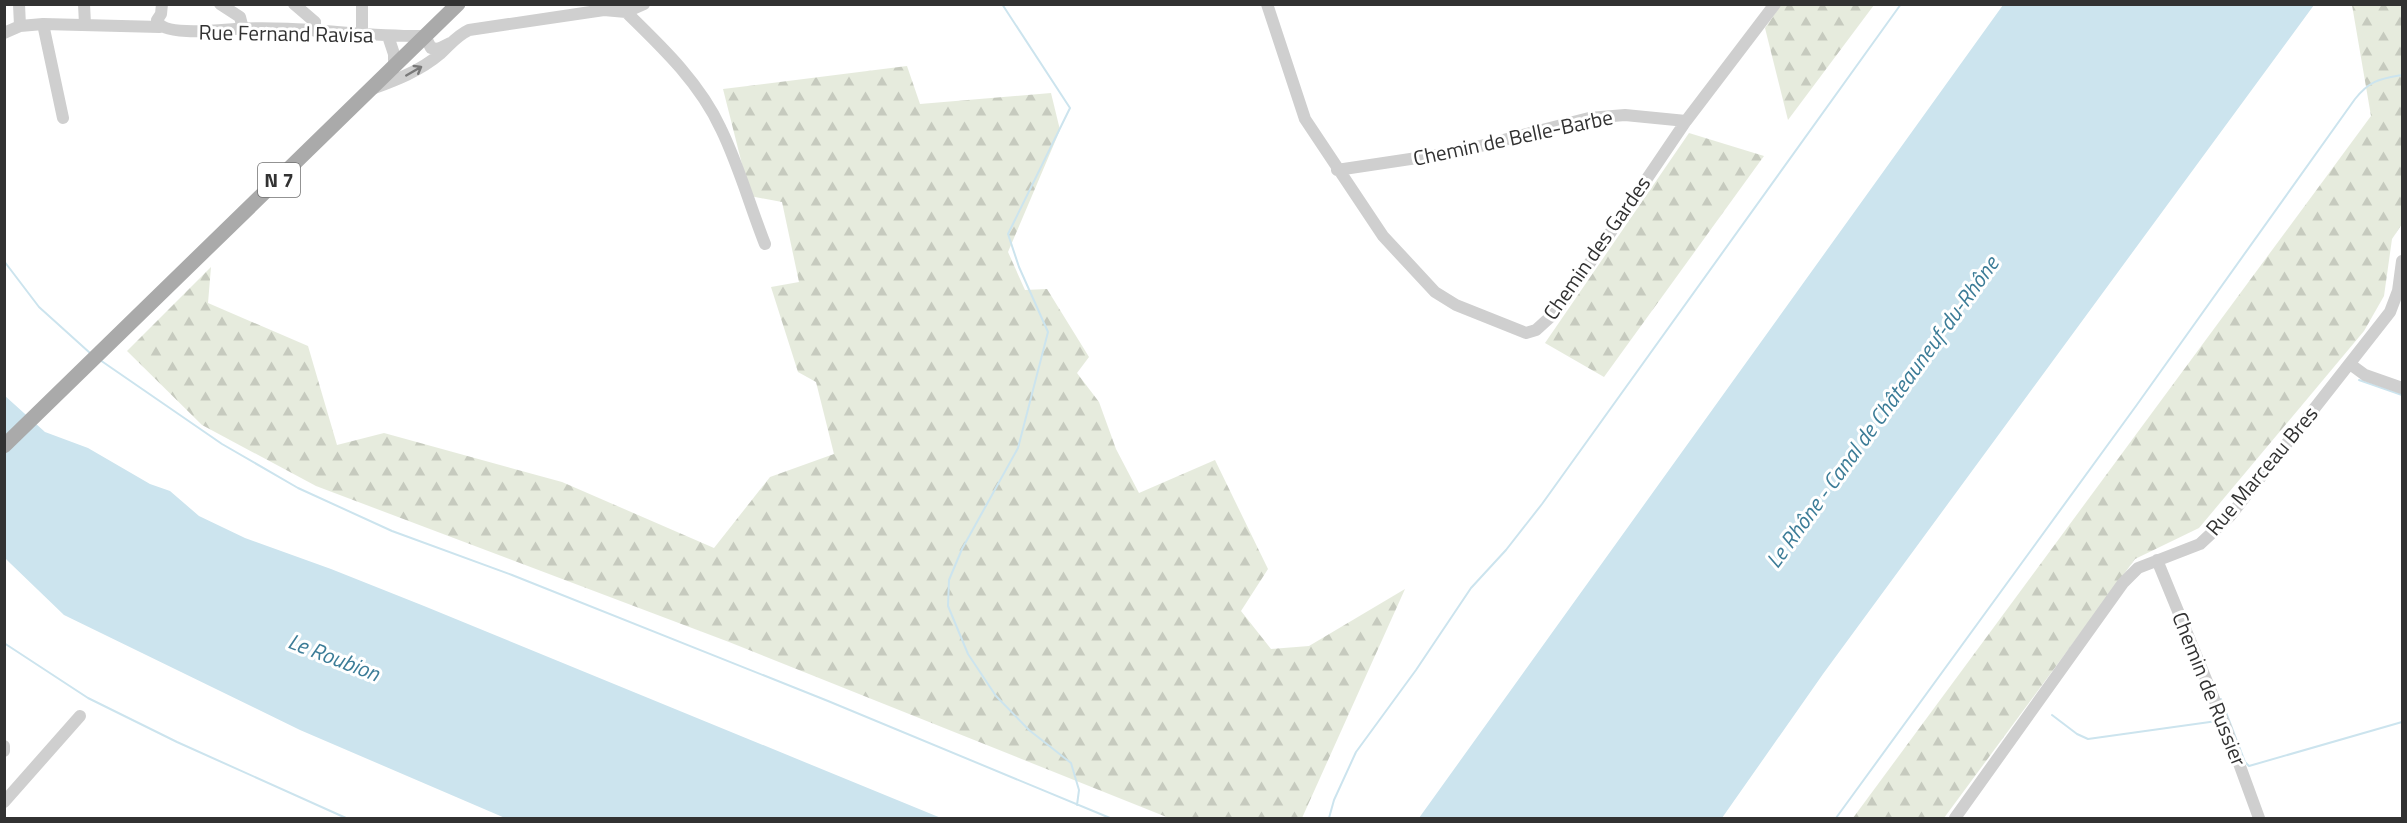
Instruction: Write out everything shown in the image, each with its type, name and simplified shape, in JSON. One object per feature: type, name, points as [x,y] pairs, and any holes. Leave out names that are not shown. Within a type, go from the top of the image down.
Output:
[{"type":"main road","name":"N 7","points":[[4,446],[458,4]]},
{"type":"street","points":[[19,4],[20,26]]},
{"type":"street","points":[[84,4],[85,24]]},
{"type":"street","points":[[220,4],[240,17],[243,29]]},
{"type":"street","points":[[294,4],[315,22],[315,31]]},
{"type":"street","points":[[362,4],[362,34]]},
{"type":"street","points":[[371,89],[402,78],[426,64],[457,36],[469,30],[604,10],[626,12],[644,4]]},
{"type":"street","name":"Chemin des Gardes","points":[[1266,4],[1305,119],[1383,236],[1435,292],[1456,305],[1526,333],[1541,327],[1558,310],[1686,121]]},
{"type":"street","points":[[1686,121],[1775,4]]},
{"type":"street","points":[[626,12],[692,81],[708,104],[722,129],[765,244]]},
{"type":"street","name":"Rue Fernand Ravisa","points":[[4,33],[20,26],[163,18],[183,31],[243,29],[425,36]]},
{"type":"street","points":[[43,24],[63,118]]},
{"type":"street","name":"Rue Fernand Ravisa","points":[[388,36],[394,54],[394,68]]},
{"type":"street","points":[[425,36],[431,48],[438,49],[450,43]]},
{"type":"street","name":"Chemin de Belle-Barbe","points":[[1337,170],[1457,152],[1589,118],[1625,115],[1686,121]]},
{"type":"street","name":"Rue Marceau Bres","points":[[1956,819],[2123,583],[2138,568],[2200,544],[2216,531],[2350,364],[2390,312],[2398,291],[2403,261]]},
{"type":"street","points":[[2350,364],[2366,375],[2403,388]]},
{"type":"street","name":"Chemin de Russier","points":[[2157,560],[2226,728],[2259,819]]},
{"type":"street","points":[[4,802],[80,716]]},
{"type":"street","points":[[4,746],[4,751]]},
{"type":"green space","points":[[1781,5],[1874,5],[1788,120],[1765,28]]},
{"type":"green space","points":[[2352,5],[2402,5],[2402,224],[2392,239],[2384,296],[2364,331],[2199,528],[2135,559],[1944,818],[1853,818],[2371,116]]},
{"type":"green space","points":[[907,66],[920,104],[1051,93],[1060,130],[1008,252],[1025,290],[1047,289],[1089,357],[1077,373],[1099,402],[1116,449],[1139,493],[1215,460],[1268,569],[1241,611],[1271,649],[1309,646],[1405,589],[1302,818],[1169,818],[729,642],[316,486],[202,425],[127,351],[211,267],[208,303],[308,346],[337,445],[384,433],[562,482],[714,548],[770,477],[834,454],[816,382],[798,372],[771,287],[799,282],[782,202],[750,196],[723,89]]},
{"type":"green space","points":[[1689,133],[1764,156],[1604,377],[1545,343]]},
{"type":"water","name":"Le Rhône - Canal de Châteauneuf-du-Rhône","points":[[2003,5],[2314,5],[1823,674],[1722,818],[1419,818]]},
{"type":"water","name":"Le Roubion","points":[[4,395],[45,432],[88,448],[150,484],[170,491],[199,516],[245,538],[424,606],[941,818],[505,818],[300,730],[64,615],[4,557]]},
{"type":"waterway","points":[[1002,4],[1070,108],[1008,234],[1019,267],[1048,332],[1018,448],[962,549],[949,580],[948,606],[968,654],[996,696],[1029,730],[1071,763],[1079,790],[1077,805]]},
{"type":"waterway","points":[[1329,818],[1334,800],[1356,752],[1416,670],[1471,588],[1506,550],[1542,504],[1901,4]]},
{"type":"waterway","points":[[1836,818],[2136,406],[2355,99],[2376,81],[2402,75]]},
{"type":"waterway","points":[[4,261],[39,307],[90,353]]},
{"type":"waterway","points":[[100,360],[222,444],[298,488],[392,531],[512,575],[828,701],[1110,818]]},
{"type":"waterway","points":[[2359,380],[2402,395]]},
{"type":"waterway","points":[[4,643],[88,698],[177,742],[346,818]]},
{"type":"waterway","points":[[2221,699],[2245,762],[2249,766],[2402,722]]},
{"type":"waterway","points":[[2052,715],[2077,734],[2088,739],[2217,721]]}]
